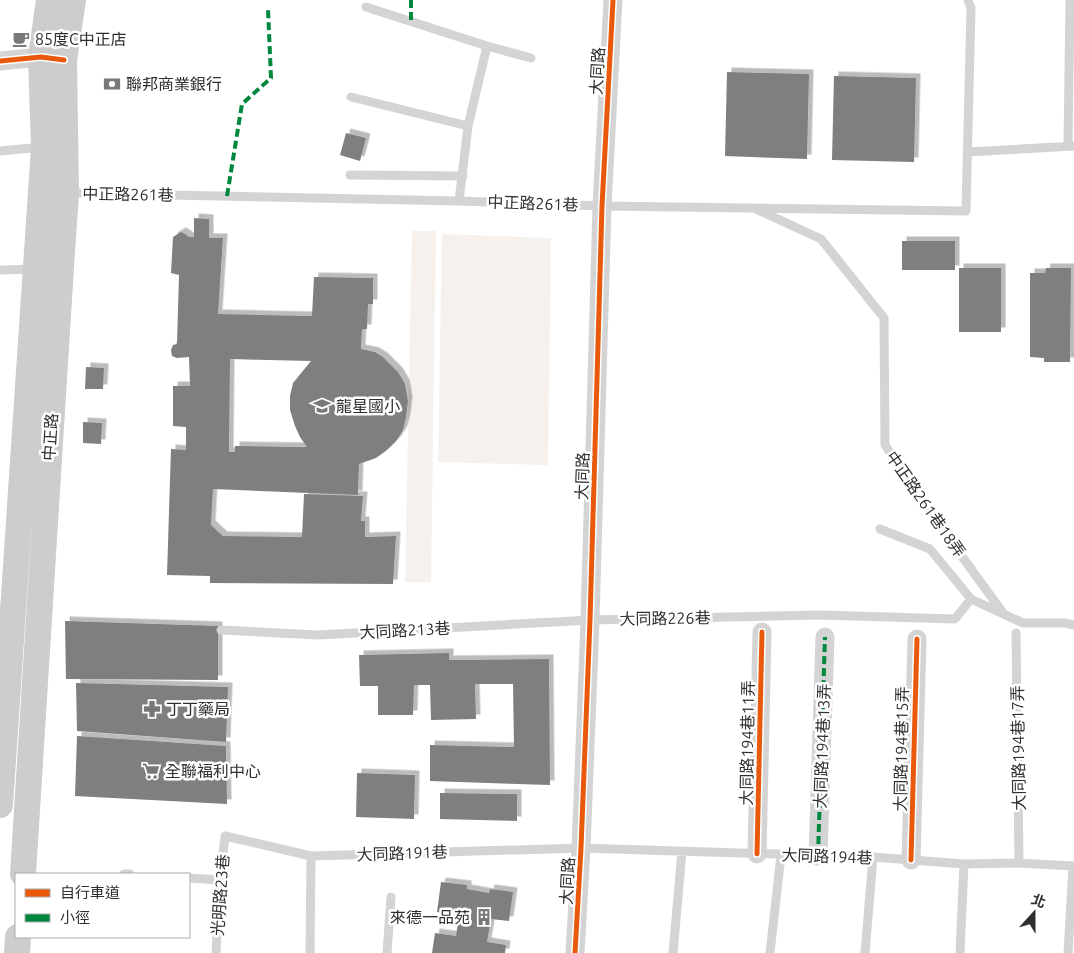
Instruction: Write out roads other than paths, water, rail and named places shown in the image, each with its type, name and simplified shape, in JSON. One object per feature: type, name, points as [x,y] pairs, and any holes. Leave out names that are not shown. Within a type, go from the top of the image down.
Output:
[{"type":"main road","name":"中正路","points":[[0,805],[54,193],[49,0]]},
{"type":"main road","name":"中正路","points":[[54,193],[44,147],[52,58],[73,0]]},
{"type":"main road","name":"中正路","points":[[23,873],[29,776],[48,268]]},
{"type":"main road","points":[[2,772],[29,776]]},
{"type":"main road","points":[[17,953],[18,938]]},
{"type":"street","name":"大同路","points":[[575,953],[590,620],[602,206],[614,0]]},
{"type":"street","points":[[0,61],[52,58]]},
{"type":"street","name":"大同路194巷11弄","points":[[757,854],[762,632]]},
{"type":"street","name":"大同路194巷13弄","points":[[818,856],[825,637]]},
{"type":"street","name":"大同路194巷15弄","points":[[911,860],[917,639]]},
{"type":"lane","points":[[968,0],[971,8],[967,152],[1071,146],[1070,0]]},
{"type":"lane","points":[[366,7],[487,46],[531,58]]},
{"type":"lane","points":[[460,201],[468,126],[487,46]]},
{"type":"lane","points":[[351,97],[468,126]]},
{"type":"lane","points":[[0,151],[44,147]]},
{"type":"lane","name":"中正路261巷","points":[[54,193],[460,201],[602,206],[966,211],[967,152]]},
{"type":"lane","points":[[350,175],[462,176]]},
{"type":"lane","name":"中正路261巷18弄","points":[[753,208],[820,239],[884,318],[885,445],[1003,614]]},
{"type":"lane","points":[[0,270],[48,268]]},
{"type":"lane","points":[[880,529],[930,549],[971,599],[1023,623],[1065,623],[1074,625]]},
{"type":"lane","name":"大同路226巷","points":[[590,620],[820,615],[956,619],[971,599]]},
{"type":"lane","name":"大同路213巷","points":[[221,630],[318,635],[590,620]]},
{"type":"lane","name":"大同路194巷17弄","points":[[1016,633],[1019,863]]},
{"type":"lane","name":"大同路191巷","points":[[225,836],[311,856],[581,848]]},
{"type":"lane","name":"光明路23巷","points":[[216,953],[220,880],[225,836]]},
{"type":"lane","name":"大同路194巷","points":[[581,848],[873,857],[964,864],[1019,863],[1073,866]]},
{"type":"lane","points":[[673,953],[682,852]]},
{"type":"lane","points":[[770,953],[780,855]]},
{"type":"lane","points":[[310,953],[311,856]]},
{"type":"lane","points":[[865,953],[873,857]]},
{"type":"lane","points":[[960,953],[964,864]]},
{"type":"lane","points":[[1068,953],[1073,866]]},
{"type":"lane","points":[[190,878],[220,880]]},
{"type":"lane","points":[[387,953],[391,897]]},
{"type":"place","name":"85度C中正店","points":[[21,39]]},
{"type":"place","name":"聯邦商業銀行","points":[[112,84]]},
{"type":"place","name":"龍星國小","points":[[322,406]]},
{"type":"place","name":"丁丁藥局","points":[[152,709]]},
{"type":"place","name":"全聯福利中心","points":[[151,771]]},
{"type":"place","name":"來德一品苑","points":[[484,917]]}]
